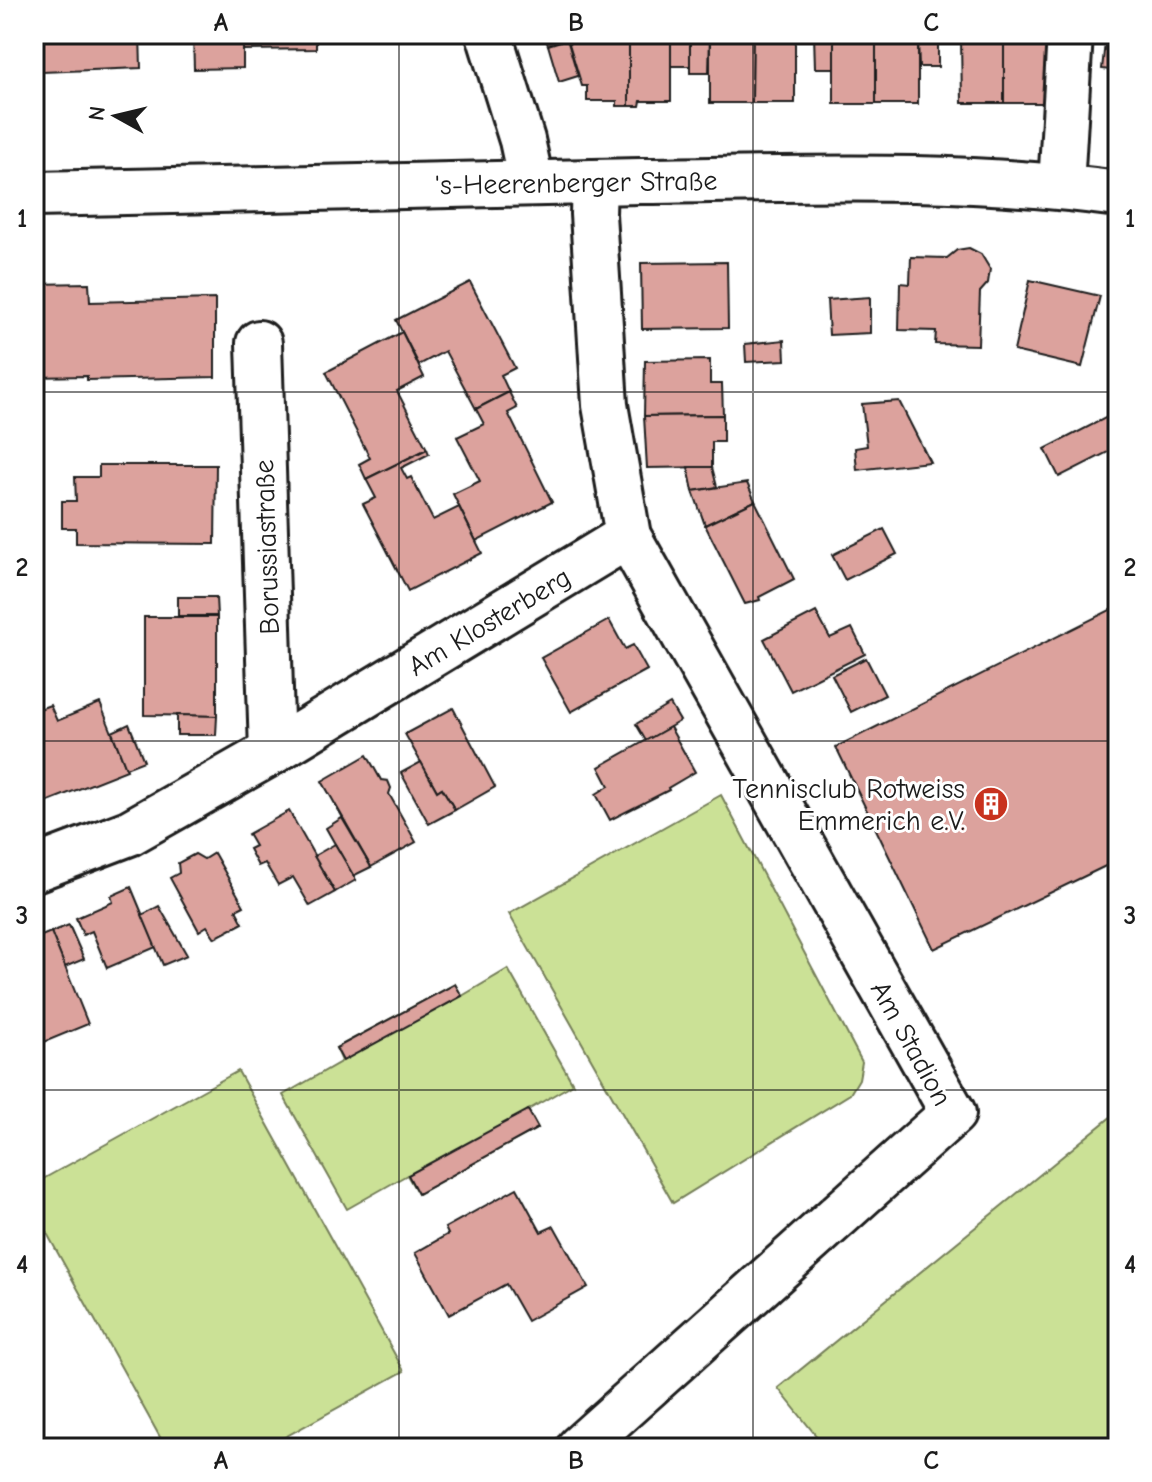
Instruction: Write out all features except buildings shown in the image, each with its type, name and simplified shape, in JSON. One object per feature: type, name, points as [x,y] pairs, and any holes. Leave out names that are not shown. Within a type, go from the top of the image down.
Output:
[{"type":"street","points":[[489,34],[522,140],[531,182]]},
{"type":"street","points":[[1061,186],[1070,34]]},
{"type":"street","name":"'s-Heerenberger Straße","points":[[34,194],[856,178],[1061,186],[1118,194]]},
{"type":"street","points":[[594,182],[593,214],[605,405],[628,536]]},
{"type":"street","name":"Borussiastraße","points":[[259,343],[272,752]]},
{"type":"street","name":"Am Klosterberg","points":[[34,869],[129,833],[272,752],[628,536]]},
{"type":"street","name":"Am Stadion","points":[[579,1448],[953,1113],[628,536]]},
{"type":"green space","points":[[721,795],[862,1062],[859,1079],[850,1094],[673,1203],[509,914]]},
{"type":"green space","points":[[508,969],[573,1084],[528,1110],[538,1128],[418,1194],[407,1175],[347,1209],[283,1095],[342,1061],[336,1048],[455,984],[462,996]]},
{"type":"green space","points":[[238,1071],[404,1371],[265,1448],[166,1448],[34,1210],[34,1184]]},
{"type":"green space","points":[[1112,1116],[1118,1124],[1118,1448],[826,1448],[778,1388]]},
{"type":"place","name":"Tennisclub Rotweiss Emmerich e.V.","points":[[991,804]]}]
